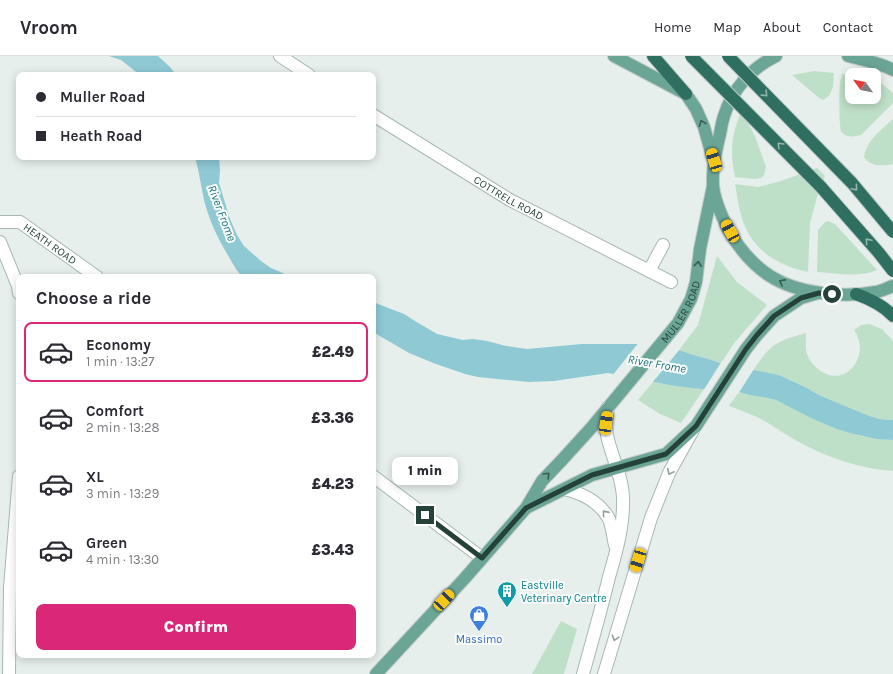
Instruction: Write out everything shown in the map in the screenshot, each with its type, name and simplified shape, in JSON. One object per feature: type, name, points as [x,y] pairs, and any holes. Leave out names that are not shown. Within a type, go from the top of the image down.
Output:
[{"type":"highway","points":[[653,56],[686,94]]},
{"type":"highway","points":[[691,56],[821,187],[893,270]]},
{"type":"highway","points":[[728,56],[852,183],[893,232]]},
{"type":"highway","points":[[856,294],[871,300],[893,316]]},
{"type":"main road","points":[[614,56],[686,94],[696,109],[704,127],[714,160]]},
{"type":"main road","points":[[776,56],[754,69],[744,80],[732,98],[724,116],[714,160],[713,186],[724,222],[735,240],[754,264],[769,276],[789,286],[819,293],[856,294],[877,292],[893,286]]},
{"type":"main road","points":[[848,56],[875,62],[893,70]]},
{"type":"main road","name":"MULLER ROAD","points":[[376,674],[526,508],[542,481],[577,444],[678,323],[691,299],[694,290],[700,249],[713,186]]},
{"type":"main road","name":"MULLER ROAD","points":[[526,508],[592,475],[666,454],[696,426],[746,349],[774,316],[801,298],[819,293]]},
{"type":"street","points":[[280,56],[305,72]]},
{"type":"street","name":"COTTRELL ROAD","points":[[376,117],[510,200],[671,282]]},
{"type":"street","name":"HEATH ROAD","points":[[0,222],[20,222],[93,274]]},
{"type":"street","points":[[0,242],[16,281]]},
{"type":"street","points":[[649,271],[663,245]]},
{"type":"street","points":[[583,674],[596,630],[616,550],[623,511],[622,490],[607,434],[606,423],[608,407]]},
{"type":"street","points":[[604,674],[651,518],[669,473],[696,426]]},
{"type":"street","points":[[376,478],[482,558]]},
{"type":"street","points":[[564,489],[574,491],[587,497],[596,503],[609,518],[616,550]]},
{"type":"street","points":[[6,668],[14,588],[16,543]]},
{"type":"green space","points":[[814,71],[834,73],[833,87],[829,96],[823,100],[792,75]]},
{"type":"green space","points":[[842,74],[845,74],[845,104],[881,104],[881,83],[893,93],[893,103],[861,135],[847,136],[841,131],[839,93]]},
{"type":"green space","points":[[740,114],[748,123],[755,136],[766,167],[764,175],[761,178],[755,179],[735,177],[732,160],[732,145]]},
{"type":"green space","points":[[893,119],[893,164],[881,165],[870,163],[864,157],[868,145],[879,131]]},
{"type":"green space","points":[[817,168],[825,176],[817,197],[810,223],[808,272],[785,265],[775,260],[757,246],[745,227],[740,211],[735,184],[758,187],[781,181]]},
{"type":"green space","points":[[828,221],[835,224],[877,270],[863,274],[817,272],[818,230]]},
{"type":"green space","points":[[717,256],[737,282],[767,305],[735,342],[721,363],[679,350],[698,325]]},
{"type":"green space","points":[[869,324],[882,329],[893,341],[893,420],[879,419],[867,415],[821,396],[779,375],[753,371],[764,355],[775,345],[781,341],[806,333],[806,352],[814,366],[828,375],[838,376],[846,373],[853,367],[858,359],[860,350],[859,340],[854,330],[861,325]]},
{"type":"green space","points":[[653,382],[704,389],[681,423],[660,414],[638,400]]},
{"type":"green space","points":[[739,392],[775,400],[841,430],[871,437],[893,440],[893,471],[856,465],[831,457],[808,447],[761,419],[729,406]]},
{"type":"green space","points":[[561,621],[577,629],[564,674],[532,674]]},
{"type":"water","points":[[109,56],[158,56],[174,72],[136,72],[121,60]]},
{"type":"water","name":"River Frome","points":[[196,160],[219,160],[219,183],[230,219],[237,235],[244,246],[261,261],[271,268],[285,274],[239,273],[221,243],[211,222],[204,200]]},
{"type":"water","name":"River Frome","points":[[376,303],[404,314],[437,334],[463,340],[473,339],[527,349],[582,344],[650,344],[673,348],[727,365],[779,375],[821,396],[867,415],[879,419],[893,420],[893,440],[877,439],[837,429],[811,418],[776,400],[739,392],[669,385],[608,373],[554,381],[529,382],[478,377],[436,364],[409,353],[376,334]]},
{"type":"pier","points":[[639,342],[651,342],[681,348],[652,383],[612,376]]},
{"type":"pier","points":[[722,361],[754,369],[738,394],[703,391]]},
{"type":"place","name":"Eastville Veterinary Centre","points":[[507,608]]},
{"type":"place","name":"Massimo","points":[[479,632]]},
{"type":"route","points":[[425,515],[482,558],[526,508],[592,475],[666,454],[696,426],[746,349],[774,316],[801,298],[819,293],[832,294]]}]
